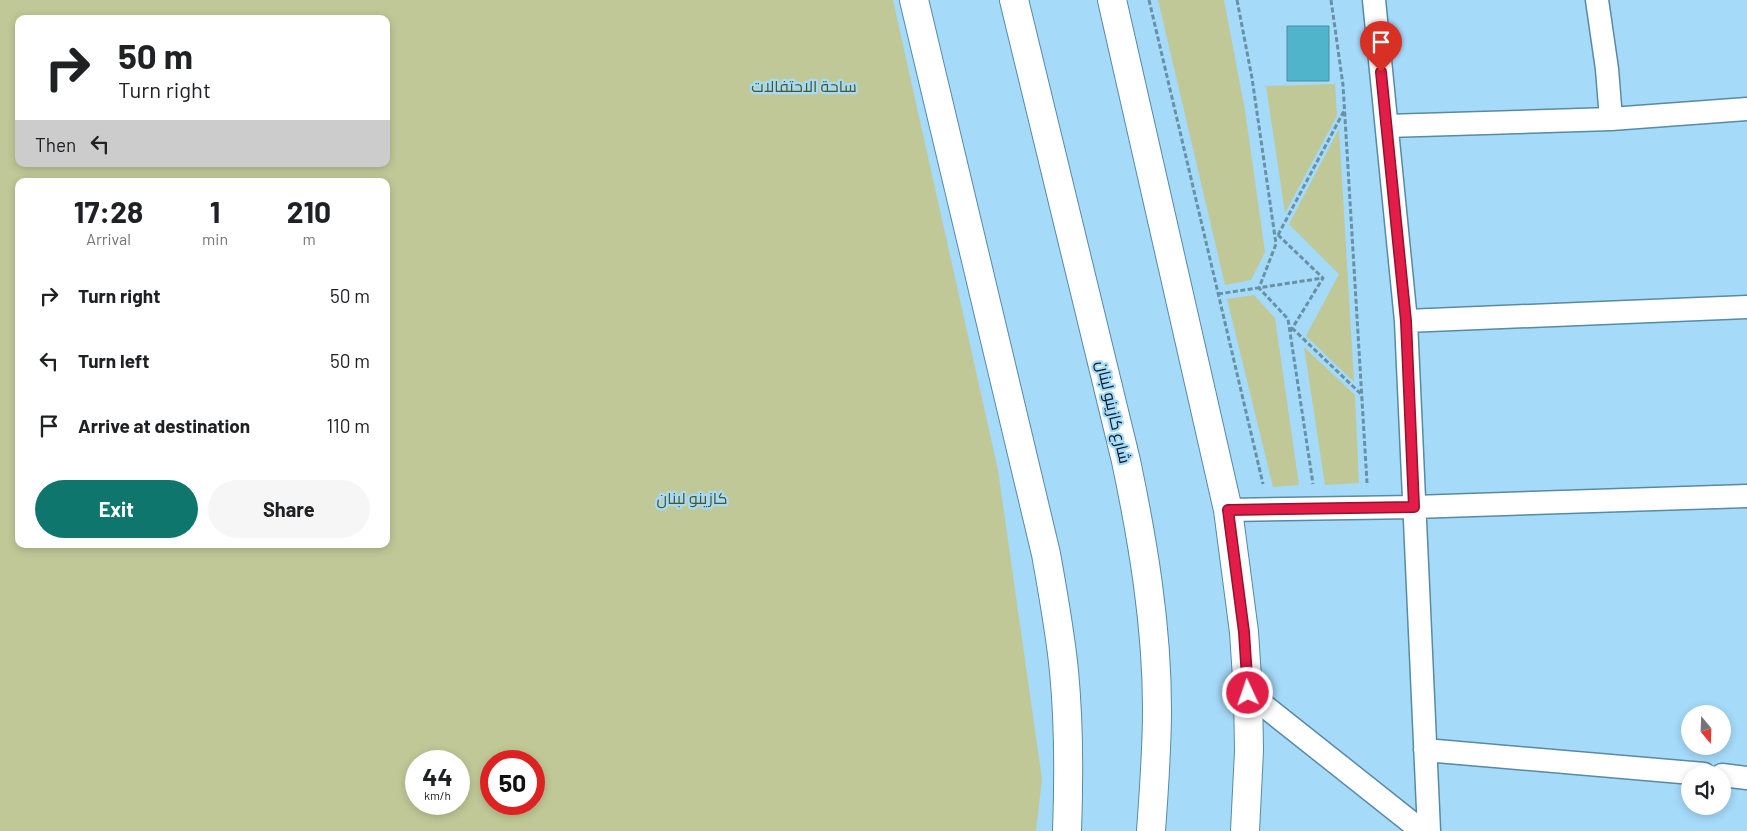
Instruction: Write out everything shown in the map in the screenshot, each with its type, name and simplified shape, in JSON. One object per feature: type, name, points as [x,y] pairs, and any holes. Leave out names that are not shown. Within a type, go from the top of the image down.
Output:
[{"type":"main road","points":[[914,0],[1051,583],[1064,670],[1068,730],[1067,831]]},
{"type":"main road","name":"شارع كازينو لبنان","points":[[1014,0],[1139,522],[1148,584],[1157,708],[1156,771],[1151,831]]},
{"type":"main road","points":[[1112,0],[1228,510],[1244,632],[1248,693],[1249,751],[1245,831]]},
{"type":"street","points":[[1374,0],[1406,321],[1429,831]]},
{"type":"street","points":[[1597,0],[1607,69],[1611,119]]},
{"type":"street","points":[[1387,126],[1611,119],[1747,110]]},
{"type":"street","points":[[1406,321],[1747,307]]},
{"type":"street","points":[[1228,510],[1414,507],[1747,496]]},
{"type":"street","points":[[1248,693],[1422,831]]},
{"type":"street","points":[[1425,750],[1681,772]]},
{"type":"street","points":[[1731,776],[1747,778]]},
{"type":"path","points":[[1149,0],[1264,486]]},
{"type":"path","points":[[1237,0],[1252,78],[1276,244],[1259,288]]},
{"type":"path","points":[[1331,0],[1344,111],[1367,490]]},
{"type":"path","points":[[1278,235],[1344,111]]},
{"type":"path","points":[[1274,232],[1323,278]]},
{"type":"path","points":[[1218,294],[1323,278]]},
{"type":"path","points":[[1290,332],[1323,278]]},
{"type":"path","points":[[1259,288],[1288,319],[1314,492]]},
{"type":"path","points":[[1292,328],[1362,394]]},
{"type":"green space","name":"كازينو لبنان","points":[[0,0],[893,0],[998,470],[1042,779],[1036,831],[0,831]]},
{"type":"green space","points":[[1158,0],[1224,0],[1245,110],[1265,252],[1251,280],[1225,285]]},
{"type":"green space","points":[[1335,84],[1337,116],[1285,213],[1266,86]]},
{"type":"green space","points":[[1339,129],[1354,382],[1306,336],[1339,274],[1289,224]]},
{"type":"green space","points":[[1254,295],[1275,318],[1299,485],[1273,487],[1227,299]]},
{"type":"green space","points":[[1304,347],[1355,395],[1359,483],[1325,485]]},
{"type":"building","points":[[1287,26],[1329,26],[1329,81],[1287,81]]},
{"type":"route","points":[[1248,693],[1244,632],[1228,510],[1414,507],[1406,321],[1381,72]]},
{"type":"park label","name":"ساحة الاحتفالات","points":[[804,86]]}]
